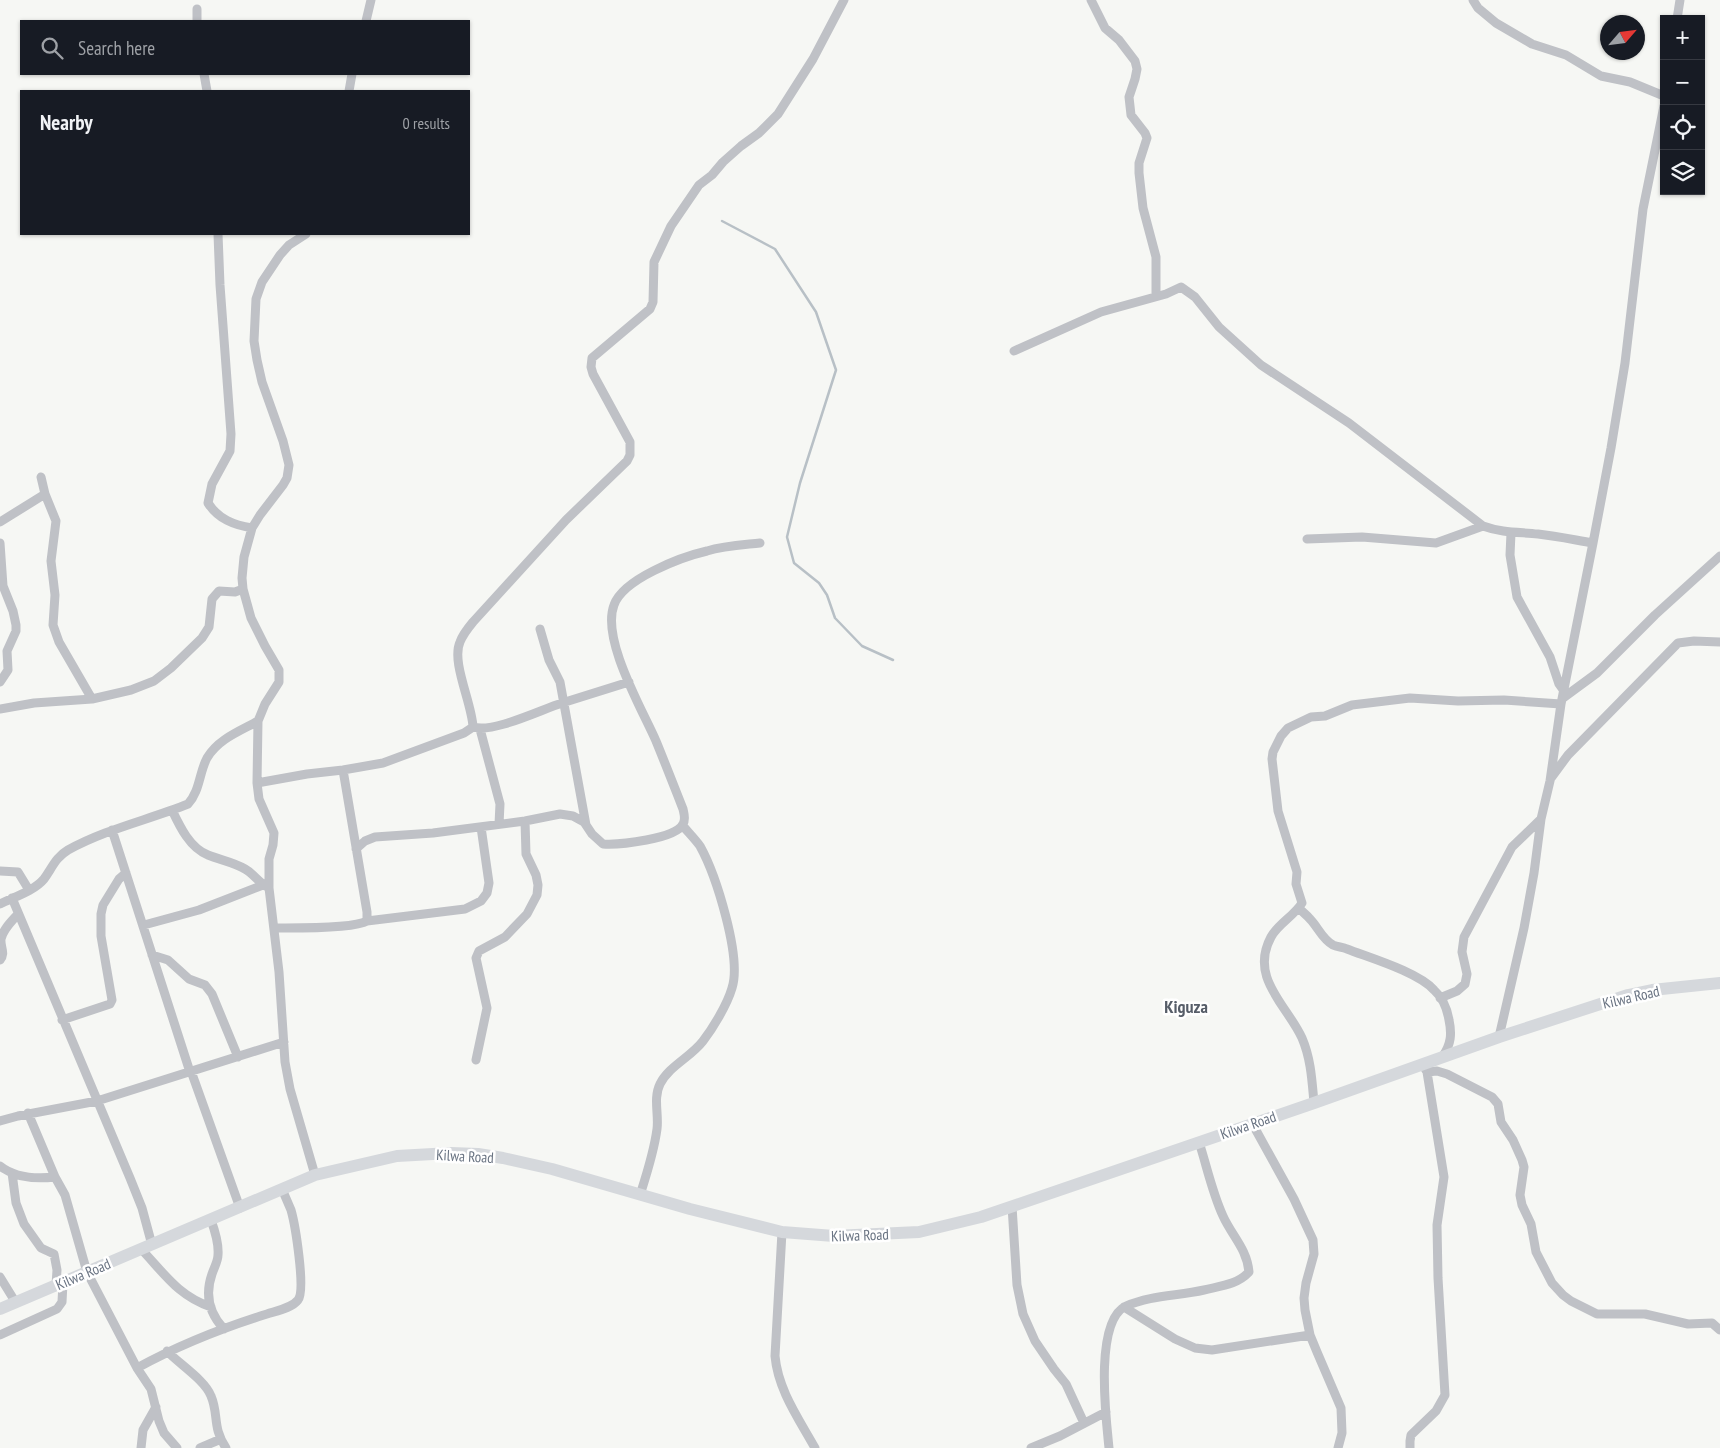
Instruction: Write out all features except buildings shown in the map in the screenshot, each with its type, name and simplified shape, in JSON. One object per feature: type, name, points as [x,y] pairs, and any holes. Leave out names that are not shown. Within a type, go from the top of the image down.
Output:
[{"type":"highway","name":"Kilwa Road","points":[[0,1309],[315,1176],[396,1156],[444,1153],[478,1154],[552,1169],[738,1222],[782,1232],[834,1236],[919,1232],[981,1217],[1252,1123],[1425,1068],[1443,1056],[1628,995],[1652,990],[1720,983]]},
{"type":"street","points":[[366,20],[371,0]]},
{"type":"street","points":[[499,824],[500,804],[477,728],[472,718],[460,673],[459,643],[473,622],[542,545],[583,502],[627,461],[631,448],[627,435],[593,374],[591,367],[592,358],[650,309],[653,302],[654,262],[671,226],[699,186],[723,162],[759,133],[778,114],[814,59],[844,0]]},
{"type":"street","points":[[1091,0],[1105,28],[1119,40],[1135,61],[1137,69],[1129,98],[1132,115],[1145,133],[1146,138],[1139,163],[1139,173],[1143,208],[1156,258],[1156,296]]},
{"type":"street","points":[[1472,0],[1484,14],[1496,23],[1532,44],[1566,56],[1601,76],[1630,82],[1660,94]]},
{"type":"street","points":[[1678,15],[1680,0]]},
{"type":"street","points":[[196,9],[197,20]]},
{"type":"street","points":[[204,75],[207,90]]},
{"type":"street","points":[[349,90],[352,75]]},
{"type":"street","points":[[1499,1037],[1524,928],[1541,819],[1550,781],[1562,698],[1593,543],[1625,363],[1643,209],[1660,126]]},
{"type":"street","points":[[218,235],[231,434],[230,451],[212,484],[208,503],[221,518],[252,528]]},
{"type":"street","points":[[304,235],[288,245],[280,255],[262,282],[256,300],[254,341],[262,382],[284,441],[289,465],[287,478],[283,485],[260,514],[252,528],[242,570],[243,589],[256,629],[279,670],[279,682],[265,704],[258,721],[257,783],[259,799],[274,833],[266,887],[274,928],[279,972],[285,1062],[290,1089],[315,1176]]},
{"type":"street","points":[[1014,350],[1101,312],[1181,287],[1188,290],[1219,327],[1261,365],[1349,424],[1483,526],[1497,531],[1543,535],[1593,543]]},
{"type":"street","points":[[41,477],[45,494],[56,521],[51,561],[55,595],[53,626],[59,642],[92,699]]},
{"type":"street","points":[[0,522],[45,494]]},
{"type":"street","points":[[1307,539],[1362,537],[1436,543],[1483,526]]},
{"type":"street","points":[[1512,533],[1510,555],[1517,597],[1550,657],[1562,698]]},
{"type":"street","points":[[0,543],[3,586],[13,611],[16,631],[7,651],[8,670],[0,682]]},
{"type":"street","points":[[356,849],[364,841],[375,837],[433,833],[525,821],[560,814],[573,816],[586,825],[592,834],[603,844],[645,840],[674,832],[683,826],[685,819],[682,809],[614,641],[611,626],[614,604],[625,588],[644,575],[706,551],[760,543]]},
{"type":"street","points":[[1314,1103],[1309,1061],[1302,1038],[1275,997],[1264,972],[1266,949],[1271,936],[1302,903],[1302,898],[1296,884],[1297,872],[1278,811],[1272,759],[1273,752],[1281,736],[1288,728],[1311,718],[1324,716],[1352,705],[1394,699],[1410,698],[1475,702],[1562,698],[1597,673],[1720,556]]},
{"type":"street","points":[[0,709],[43,702],[92,699],[131,690],[154,681],[171,668],[202,638],[209,627],[214,596],[219,591],[234,592],[243,589]]},
{"type":"street","points":[[540,629],[549,660],[560,682],[586,825]]},
{"type":"street","points":[[1550,781],[1568,755],[1678,643],[1684,641],[1720,642]]},
{"type":"street","points":[[257,783],[392,761],[477,728],[518,719],[629,682]]},
{"type":"street","points":[[0,904],[29,890],[43,880],[60,856],[68,850],[112,830],[188,804],[194,797],[208,757],[216,747],[225,738],[258,721]]},
{"type":"street","points":[[343,770],[367,921]]},
{"type":"street","points":[[172,810],[187,838],[201,852],[241,866],[266,887]]},
{"type":"street","points":[[1440,998],[1457,991],[1465,984],[1467,974],[1462,952],[1464,937],[1512,847],[1541,819]]},
{"type":"street","points":[[476,1060],[486,1008],[476,954],[505,937],[526,914],[537,895],[536,875],[526,854],[525,821]]},
{"type":"street","points":[[640,1195],[654,1148],[658,1126],[657,1096],[660,1085],[666,1075],[702,1042],[726,1003],[732,988],[734,973],[729,932],[712,874],[699,845],[683,826]]},
{"type":"street","points":[[274,928],[354,924],[465,909],[474,905],[487,893],[488,883],[481,827]]},
{"type":"street","points":[[112,830],[190,1072],[240,1208]]},
{"type":"street","points":[[0,871],[18,872],[29,890]]},
{"type":"street","points":[[62,1020],[110,1004],[112,1000],[100,936],[101,914],[103,905],[119,879],[126,873]]},
{"type":"street","points":[[144,925],[199,910],[266,887]]},
{"type":"street","points":[[12,898],[142,1208],[146,1247],[167,1279],[186,1296],[210,1306]]},
{"type":"street","points":[[1299,908],[1326,940],[1334,946],[1388,964],[1421,980],[1434,989],[1446,1005],[1451,1028],[1451,1041],[1449,1048],[1443,1056]]},
{"type":"street","points":[[0,960],[3,954],[1,938],[18,914]]},
{"type":"street","points":[[152,955],[168,960],[189,979],[205,985],[212,994],[238,1057]]},
{"type":"street","points":[[0,1121],[28,1113],[97,1101],[284,1042]]},
{"type":"street","points":[[1410,1448],[1411,1435],[1436,1411],[1445,1395],[1438,1287],[1437,1233],[1444,1177],[1425,1068],[1447,1074],[1492,1097],[1498,1104],[1501,1122],[1513,1140],[1524,1167],[1520,1195],[1522,1205],[1531,1224],[1536,1252],[1552,1282],[1571,1302],[1597,1314],[1646,1314],[1688,1324],[1712,1323],[1720,1330]]},
{"type":"street","points":[[28,1113],[55,1177],[65,1195],[87,1272],[138,1368],[151,1388],[164,1434],[177,1448]]},
{"type":"street","points":[[1252,1123],[1294,1199],[1313,1240],[1314,1254],[1304,1298],[1305,1310],[1310,1334],[1341,1408],[1342,1433],[1338,1448]]},
{"type":"street","points":[[1108,1448],[1104,1362],[1107,1336],[1112,1321],[1118,1312],[1124,1307],[1155,1297],[1188,1294],[1230,1284],[1240,1280],[1249,1272],[1246,1254],[1223,1215],[1211,1185],[1199,1142]]},
{"type":"street","points":[[0,1166],[12,1173],[41,1179],[55,1177]]},
{"type":"street","points":[[0,1335],[57,1310],[62,1302],[54,1254],[41,1248],[24,1224],[16,1203],[12,1173]]},
{"type":"street","points":[[138,1368],[167,1352],[296,1303],[302,1294],[295,1231],[291,1211],[282,1189]]},
{"type":"street","points":[[1012,1206],[1017,1285],[1022,1314],[1035,1340],[1054,1370],[1066,1384],[1084,1423]]},
{"type":"street","points":[[211,1220],[216,1234],[218,1256],[208,1287],[208,1294],[210,1306],[216,1319],[224,1329]]},
{"type":"street","points":[[782,1232],[775,1356],[777,1373],[783,1390],[816,1448]]},
{"type":"street","points":[[0,1277],[16,1303]]},
{"type":"street","points":[[1124,1307],[1175,1339],[1195,1348],[1212,1350],[1310,1334]]},
{"type":"street","points":[[167,1352],[209,1392],[214,1403],[215,1424],[226,1448]]},
{"type":"street","points":[[141,1448],[143,1430],[156,1407]]},
{"type":"street","points":[[1031,1448],[1060,1436],[1106,1412]]},
{"type":"street","points":[[200,1448],[221,1439]]},
{"type":"waterway","points":[[722,221],[775,249],[816,312],[836,370],[800,483],[787,537],[794,563],[819,583],[827,595],[835,618],[862,646],[893,660]]},
{"type":"district","name":"Kiguza","points":[[1186,1006]]}]
